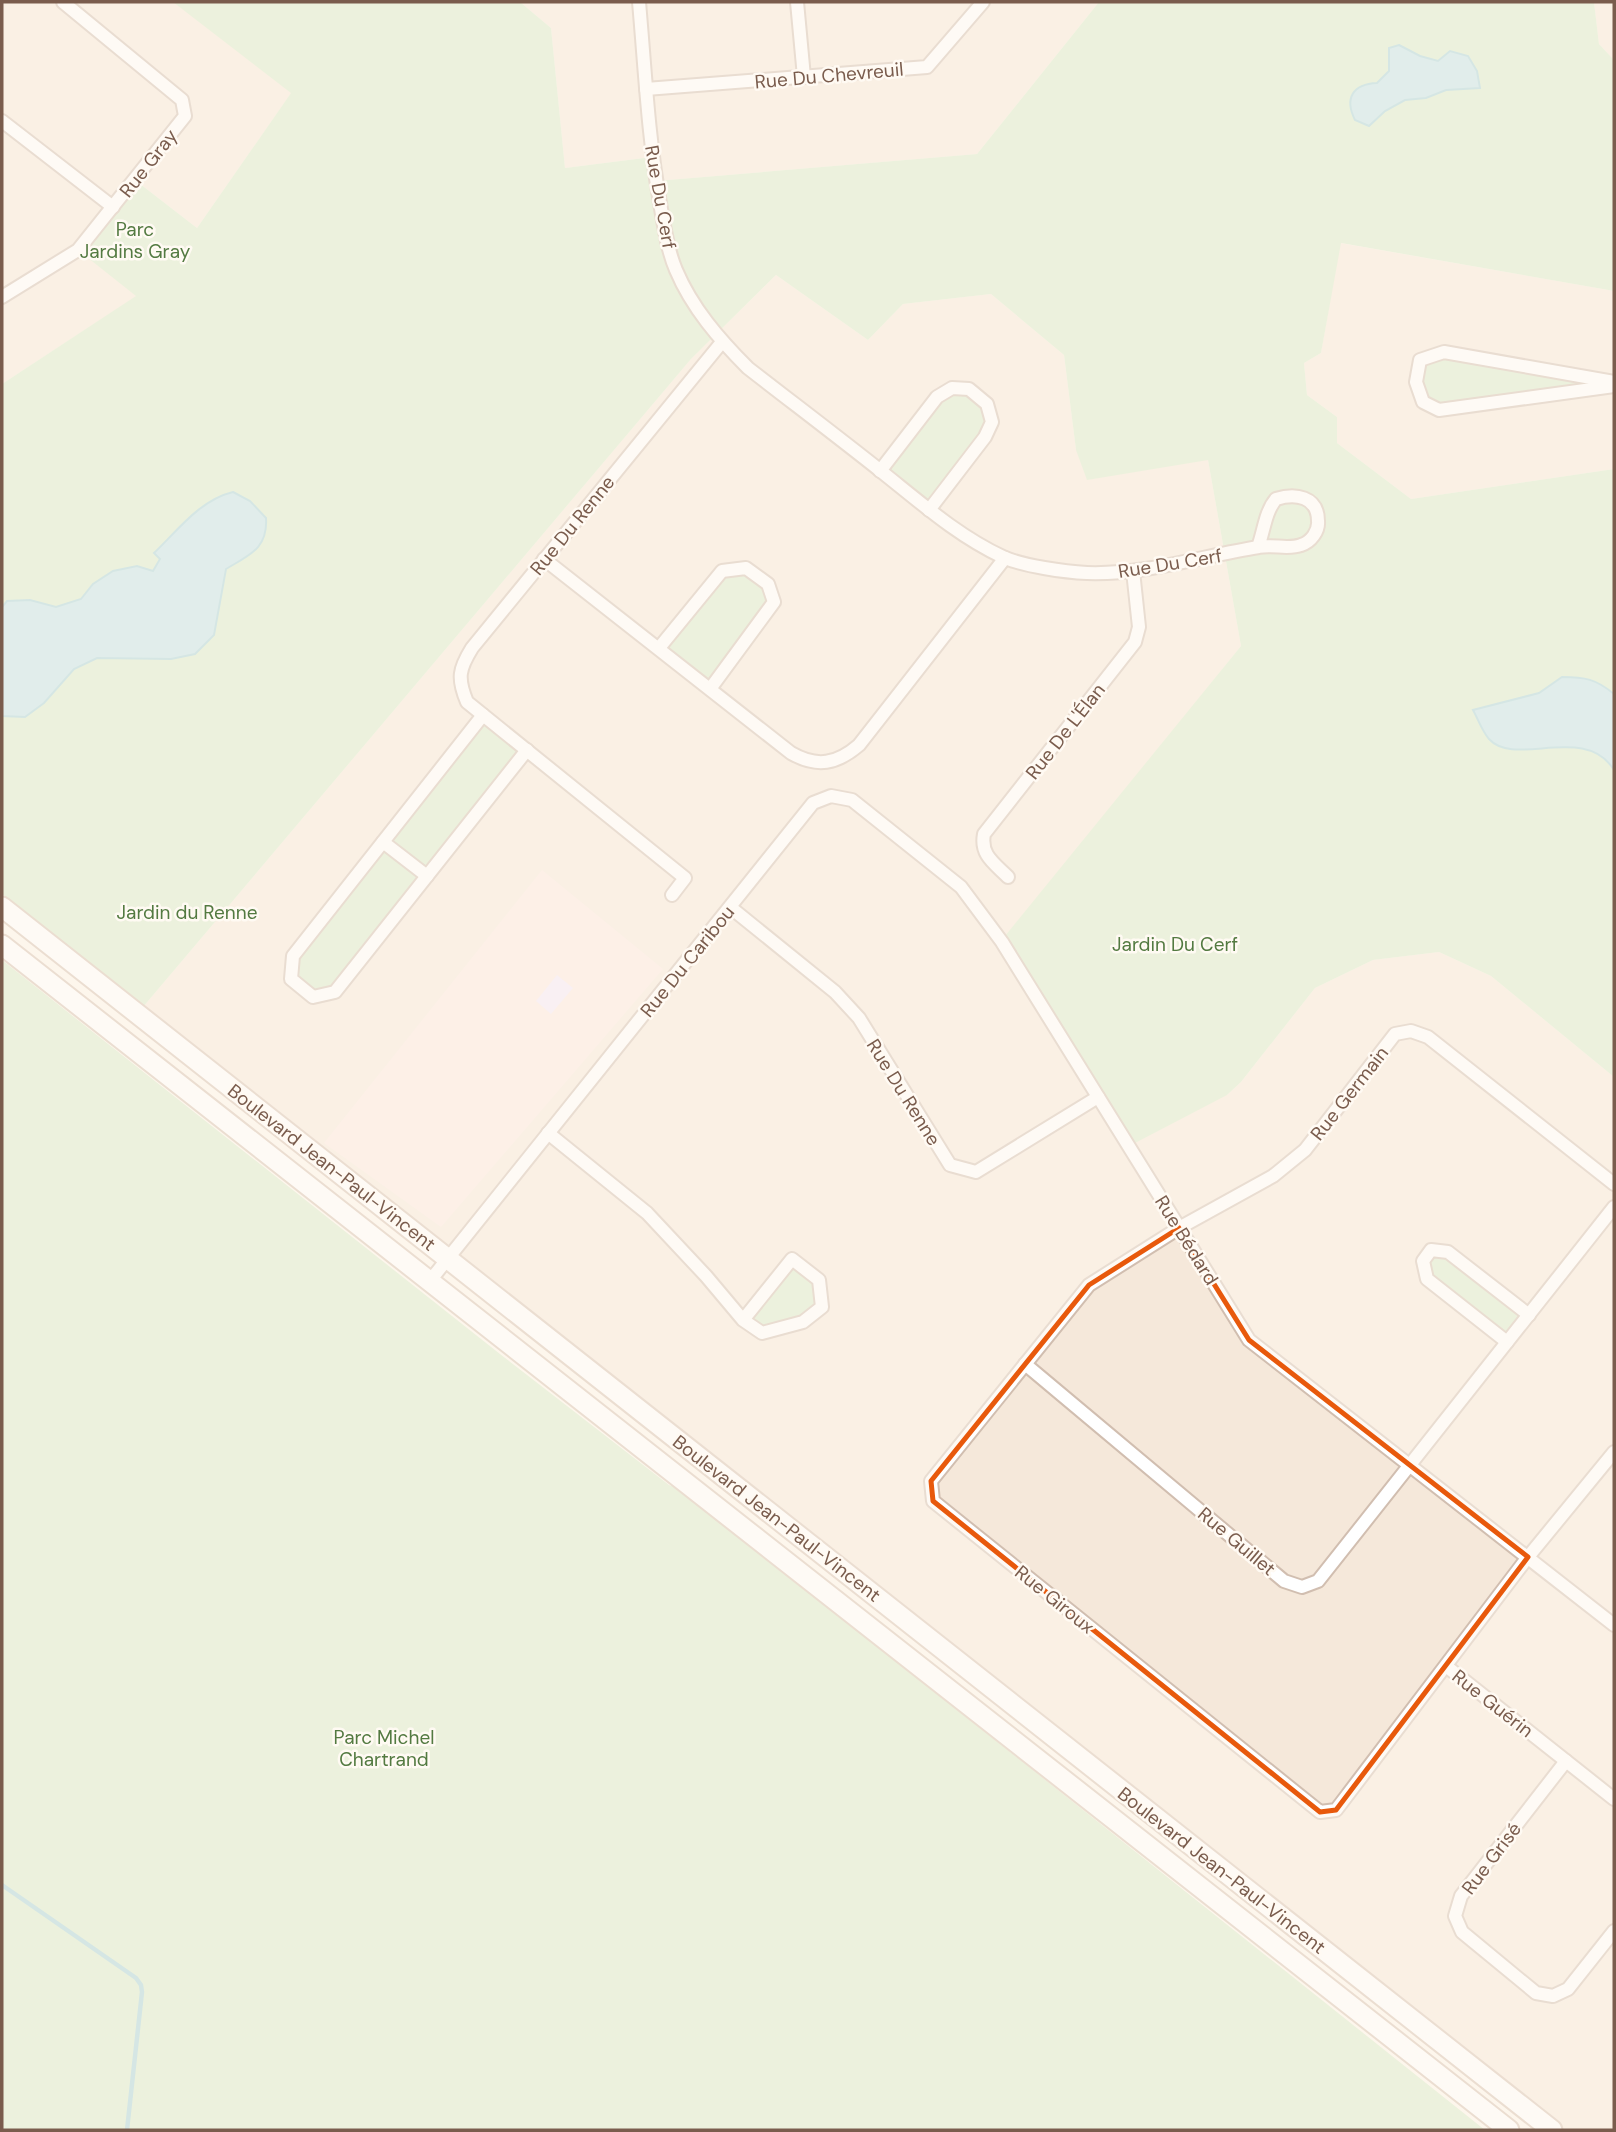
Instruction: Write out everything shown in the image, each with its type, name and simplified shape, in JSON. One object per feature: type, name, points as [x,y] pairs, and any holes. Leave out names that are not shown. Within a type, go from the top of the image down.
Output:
[{"type":"street","name":"Rue Gray","points":[[2,298],[78,250],[185,116],[182,100],[63,2]]},
{"type":"street","name":"Rue Du Cerf","points":[[639,2],[652,157],[666,237],[676,270],[695,307],[722,342],[748,368],[948,526],[1005,558],[1041,567],[1086,573],[1133,571],[1272,545],[1291,547],[1309,541],[1315,534],[1318,526],[1316,508],[1304,497],[1296,495],[1276,499],[1269,506],[1264,533],[1258,547]]},
{"type":"street","points":[[797,2],[803,77]]},
{"type":"street","name":"Rue Du Chevreuil","points":[[646,89],[927,67],[983,2]]},
{"type":"street","points":[[2,121],[113,207]]},
{"type":"street","name":"Rue Du Renne","points":[[672,895],[685,878],[467,702],[462,689],[461,666],[472,648],[722,342]]},
{"type":"street","points":[[1444,352],[1614,384],[1439,410],[1423,402],[1416,382],[1420,360],[1444,352]]},
{"type":"street","points":[[880,471],[937,397],[952,388],[969,389],[987,404],[992,422],[985,437],[929,510]]},
{"type":"street","points":[[544,559],[791,753],[806,761],[827,761],[845,757],[859,745],[1005,558]]},
{"type":"street","points":[[659,648],[723,571],[746,568],[768,584],[774,602],[710,689]]},
{"type":"street","name":"Rue De L'Élan","points":[[1009,877],[987,855],[982,845],[984,834],[1135,642],[1139,627],[1133,571]]},
{"type":"street","points":[[483,715],[293,956],[291,979],[313,997],[335,992],[527,750]]},
{"type":"street","name":"Rue Du Caribou","points":[[429,1282],[813,803],[831,796]]},
{"type":"street","name":"Rue Bédard","points":[[831,796],[852,800],[961,887],[1002,942],[1249,1340],[1614,1625]]},
{"type":"street","points":[[383,842],[427,876]]},
{"type":"street","name":"Boulevard Jean-Paul-Vincent","points":[[2,907],[1552,2130]]},
{"type":"street","name":"Rue Du Renne","points":[[730,907],[835,992],[859,1018],[950,1166],[976,1172],[1098,1097]]},
{"type":"street","name":"Boulevard Jean-Paul-Vincent","points":[[2,944],[1509,2130]]},
{"type":"street","name":"Rue Germain","points":[[1180,1228],[1273,1176],[1306,1150],[1395,1034],[1411,1031],[1427,1037],[1614,1184]]},
{"type":"street","points":[[548,1133],[647,1213],[743,1320],[762,1333],[803,1322],[822,1307],[819,1280],[792,1259],[743,1320]]},
{"type":"street","name":"Rue Guillet","points":[[1025,1364],[1284,1581],[1302,1587],[1318,1581],[1614,1208]]},
{"type":"street","name":"Rue Giroux","points":[[1180,1228],[1089,1285],[931,1481],[933,1501],[1320,1812],[1336,1810],[1446,1666]]},
{"type":"street","points":[[1507,1342],[1427,1279],[1423,1261],[1431,1250],[1448,1252],[1529,1315]]},
{"type":"street","points":[[1528,1557],[1614,1452]]},
{"type":"street","name":"Rue Guérin","points":[[1528,1557],[1446,1666],[1614,1799]]},
{"type":"street","name":"Rue Grisé","points":[[1566,1761],[1461,1896],[1455,1916],[1462,1932],[1504,1967],[1536,1993],[1553,1996],[1568,1989],[1614,1931]]},
{"type":"highlighted area","points":[[1179,1228],[1249,1340],[1528,1557],[1336,1810],[1320,1812],[933,1501],[931,1481],[1089,1285]]},
{"type":"shaded area","points":[[2,2],[175,2],[292,92],[197,228],[135,180],[137,296],[2,384]]},
{"type":"shaded area","points":[[520,2],[1099,2],[977,154],[656,181],[652,157],[565,168],[551,28]]},
{"type":"shaded area","points":[[1594,2],[1614,2],[1614,60],[1599,44]]},
{"type":"shaded area","points":[[1340,243],[1614,291],[1614,469],[1411,499],[1337,443],[1337,417],[1307,395],[1304,363],[1321,353]]},
{"type":"shaded area","points":[[776,275],[868,340],[903,304],[991,294],[1064,355],[1076,450],[1208,460],[1241,646],[1156,752],[1227,1095],[1241,1082],[1315,988],[1373,960],[1439,952],[1491,976],[1614,1077],[1614,2130],[1560,2130],[143,1007],[691,359]]},
{"type":"shaded area","points":[[542,870],[663,969],[441,1227],[324,1143]]},
{"type":"shaded area","points":[[557,975],[573,988],[551,1014],[536,1001]]},
{"type":"green space","points":[[173,2],[520,2],[551,28],[565,168],[652,157],[656,181],[977,154],[1099,2],[1594,2],[1599,44],[1614,60],[1614,291],[1341,243],[1321,353],[1304,363],[1307,395],[1337,417],[1337,443],[1411,499],[1614,469],[1614,1077],[1491,976],[1439,952],[1373,960],[1315,988],[1241,1082],[1227,1095],[1135,1143],[1005,936],[1241,646],[1208,460],[1087,480],[1076,450],[1064,355],[991,294],[903,304],[868,340],[776,275],[691,359],[143,1007],[2,894],[2,384],[136,296],[78,250],[135,180],[197,228],[291,93]]},
{"type":"green space","points":[[1444,352],[1614,382],[1439,410],[1423,402],[1420,360]]},
{"type":"green space","points":[[969,389],[992,422],[929,510],[880,471],[937,397]]},
{"type":"green space","points":[[746,568],[768,584],[774,602],[710,689],[659,648],[722,571]]},
{"type":"green space","points":[[483,715],[527,750],[335,992],[313,997],[291,979],[293,956]]},
{"type":"green space","name":"Parc Michel Chartrand","points":[[2,960],[500,1354],[669,1485],[680,1489],[1485,2130],[2,2130]]},
{"type":"green space","points":[[1431,1250],[1448,1252],[1529,1315],[1507,1342],[1427,1279]]},
{"type":"green space","points":[[792,1259],[819,1280],[822,1307],[803,1322],[762,1333],[743,1320]]},
{"type":"water","points":[[1399,45],[1420,56],[1438,61],[1450,51],[1468,56],[1477,71],[1480,88],[1446,90],[1426,98],[1405,100],[1385,111],[1369,126],[1355,120],[1350,105],[1353,94],[1362,86],[1377,83],[1389,71],[1389,48]]},
{"type":"water","points":[[233,492],[250,501],[266,518],[266,529],[255,550],[226,569],[214,635],[195,654],[171,659],[97,658],[74,669],[44,703],[25,717],[2,716],[2,607],[7,601],[30,600],[56,607],[81,599],[93,584],[113,571],[137,566],[153,571],[160,559],[154,553],[181,526],[210,502]]},
{"type":"water","points":[[1562,677],[1590,680],[1614,694],[1614,770],[1601,756],[1586,749],[1501,747],[1489,739],[1473,710],[1539,693]]},
{"type":"waterway","points":[[2,1885],[136,1978],[141,1985],[127,2130]]},
{"type":"park label","name":"Parc Jardins Gray","points":[[135,240]]},
{"type":"park label","name":"Jardin du Renne","points":[[187,912]]},
{"type":"park label","name":"Jardin Du Cerf","points":[[1175,944]]}]
